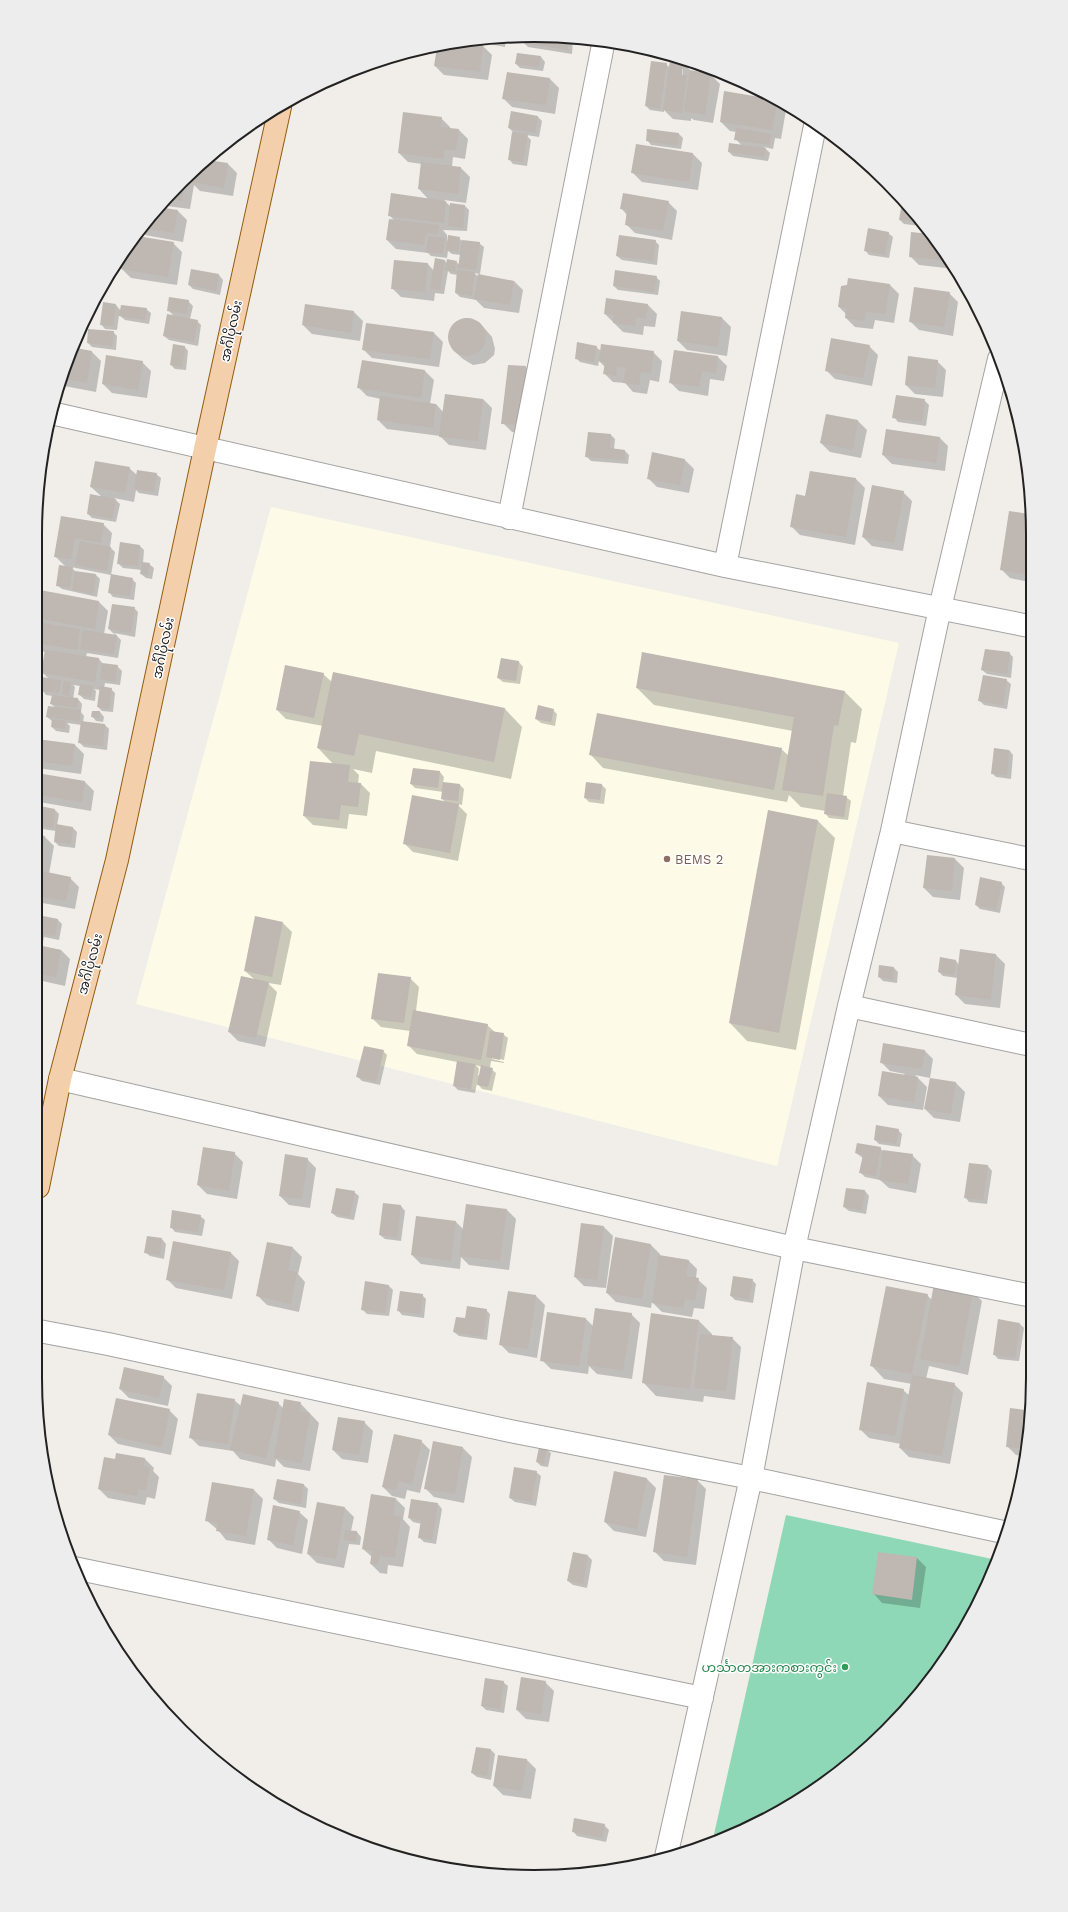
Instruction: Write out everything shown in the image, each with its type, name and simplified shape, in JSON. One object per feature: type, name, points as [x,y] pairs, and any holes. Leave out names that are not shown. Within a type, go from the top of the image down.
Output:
[{"type":"main road","name":"အင်္ဂါပိုလမ်း","points":[[42,1167],[60,1079],[117,860],[278,114]]},
{"type":"street","points":[[509,518],[603,47]]},
{"type":"street","points":[[725,566],[814,130]]},
{"type":"street","points":[[667,1851],[751,1478],[794,1248],[849,1006],[892,831],[940,608],[999,374]]},
{"type":"street","points":[[57,414],[725,566],[1026,625]]},
{"type":"street","points":[[892,831],[1026,858]]},
{"type":"street","points":[[849,1006],[1026,1044]]},
{"type":"street","points":[[60,1079],[794,1248],[1026,1295]]},
{"type":"street","points":[[42,1332],[108,1344],[515,1432],[751,1478],[1001,1532]]},
{"type":"street","points":[[81,1569],[702,1698]]},
{"type":"shaded area","points":[[271,507],[899,643],[777,1166],[136,1004]]},
{"type":"green space","name":"ဟင်္သာတအားကစားကွင်း","points":[[786,1515],[992,1559],[975,1596],[943,1651],[924,1678],[882,1726],[834,1768],[807,1787],[752,1819],[714,1836]]},
{"type":"building","points":[[534,42],[569,43],[568,50],[523,43]]},
{"type":"building","points":[[483,45],[480,72],[434,66],[436,51]]},
{"type":"building","points":[[517,53],[541,56],[539,67],[515,64]]},
{"type":"building","points":[[651,61],[667,63],[660,109],[645,106]]},
{"type":"building","points":[[670,62],[683,65],[682,75],[687,75],[682,113],[663,110]]},
{"type":"building","points":[[690,70],[711,75],[705,115],[684,111]]},
{"type":"building","points":[[507,72],[550,78],[546,105],[502,99]]},
{"type":"building","points":[[724,91],[759,97],[777,106],[772,130],[720,122]]},
{"type":"building","points":[[511,111],[538,116],[535,133],[508,128]]},
{"type":"building","points":[[403,112],[442,117],[440,127],[459,129],[456,150],[445,149],[443,159],[398,153]]},
{"type":"building","points":[[736,128],[771,134],[769,145],[734,140]]},
{"type":"building","points":[[647,129],[679,133],[677,146],[646,141]]},
{"type":"building","points":[[512,132],[528,134],[523,162],[508,160]]},
{"type":"building","points":[[729,143],[766,148],[764,157],[728,152]]},
{"type":"building","points":[[636,144],[693,153],[689,182],[631,173]]},
{"type":"building","points":[[214,161],[228,163],[224,188],[190,182]]},
{"type":"building","points":[[421,162],[461,167],[458,194],[418,189]]},
{"type":"building","points":[[184,188],[182,201],[173,200]]},
{"type":"building","points":[[391,193],[446,201],[444,223],[388,216]]},
{"type":"building","points":[[623,193],[669,201],[663,231],[625,225],[627,210],[620,209]]},
{"type":"building","points":[[450,203],[465,205],[463,228],[448,226]]},
{"type":"building","points":[[166,208],[178,210],[174,233],[148,229]]},
{"type":"building","points":[[901,208],[902,208],[914,222],[899,220]]},
{"type":"building","points":[[389,219],[439,225],[438,234],[426,233],[424,245],[386,240]]},
{"type":"building","points":[[868,228],[889,232],[885,255],[864,251]]},
{"type":"building","points":[[911,232],[923,233],[942,260],[909,257]]},
{"type":"building","points":[[448,235],[460,237],[458,252],[446,250]]},
{"type":"building","points":[[619,235],[656,240],[653,261],[616,256]]},
{"type":"building","points":[[428,236],[445,238],[443,254],[426,252]]},
{"type":"building","points":[[142,237],[174,242],[168,277],[121,269]]},
{"type":"building","points":[[462,240],[480,242],[476,270],[458,268]]},
{"type":"building","points":[[435,258],[445,260],[440,290],[430,289]]},
{"type":"building","points":[[447,259],[457,261],[455,272],[445,270]]},
{"type":"building","points":[[394,260],[428,263],[425,292],[391,289]]},
{"type":"building","points":[[191,269],[219,274],[216,291],[188,285]]},
{"type":"building","points":[[457,270],[475,272],[472,296],[455,293]]},
{"type":"building","points":[[615,270],[657,276],[654,292],[613,286]]},
{"type":"building","points":[[478,274],[514,281],[510,305],[474,299]]},
{"type":"building","points":[[848,278],[890,284],[885,314],[866,312],[864,321],[845,318],[846,308],[838,307],[841,286],[847,285]]},
{"type":"building","points":[[914,287],[950,292],[944,327],[909,322]]},
{"type":"building","points":[[169,297],[189,300],[187,314],[167,311]]},
{"type":"building","points":[[606,298],[648,304],[646,319],[636,317],[635,326],[613,323],[614,315],[604,314]]},
{"type":"building","points":[[103,302],[116,304],[113,326],[100,325]]},
{"type":"building","points":[[305,304],[354,311],[351,333],[302,325]]},
{"type":"building","points":[[121,305],[147,308],[145,320],[119,316]]},
{"type":"building","points":[[681,311],[722,317],[718,347],[677,341]]},
{"type":"building","points":[[167,314],[198,320],[194,342],[163,336]]},
{"type":"building","points":[[463,318],[471,318],[481,323],[485,330],[485,344],[481,351],[471,356],[463,356],[453,351],[451,348],[448,341],[448,333],[453,323],[456,321]]},
{"type":"building","points":[[366,323],[434,332],[430,359],[362,350]]},
{"type":"building","points":[[88,329],[114,331],[112,346],[87,343]]},
{"type":"building","points":[[831,338],[870,345],[863,378],[825,371]]},
{"type":"building","points":[[577,342],[597,346],[594,362],[575,359]]},
{"type":"building","points":[[173,344],[185,346],[182,367],[170,365]]},
{"type":"building","points":[[601,344],[654,351],[651,373],[641,372],[639,385],[623,383],[626,368],[617,367],[616,376],[603,374],[605,363],[599,361]]},
{"type":"building","points":[[78,348],[92,351],[87,383],[67,380]]},
{"type":"building","points":[[674,350],[718,356],[716,373],[702,371],[699,387],[669,383]]},
{"type":"building","points":[[106,355],[143,361],[138,390],[102,384]]},
{"type":"building","points":[[908,356],[938,360],[935,388],[905,385]]},
{"type":"building","points":[[362,360],[425,370],[421,398],[357,388]]},
{"type":"building","points":[[508,365],[526,366],[520,425],[501,424]]},
{"type":"building","points":[[445,394],[483,399],[478,441],[439,437]]},
{"type":"building","points":[[896,395],[925,399],[922,422],[892,418]]},
{"type":"building","points":[[380,396],[436,404],[433,428],[377,420]]},
{"type":"building","points":[[826,414],[858,420],[853,450],[820,443]]},
{"type":"building","points":[[886,429],[940,437],[936,463],[882,455]]},
{"type":"building","points":[[588,432],[611,434],[610,448],[625,450],[625,460],[585,457]]},
{"type":"building","points":[[652,452],[685,459],[680,485],[647,479]]},
{"type":"building","points":[[95,461],[130,467],[125,493],[90,487]]},
{"type":"building","points":[[137,470],[157,473],[154,492],[134,489]]},
{"type":"building","points":[[810,471],[856,478],[846,537],[790,527],[796,494],[805,496]]},
{"type":"building","points":[[872,485],[904,491],[894,543],[862,537]]},
{"type":"building","points":[[90,494],[116,499],[112,519],[87,514]]},
{"type":"building","points":[[1009,511],[1025,513],[1026,574],[1000,570]]},
{"type":"building","points":[[61,516],[104,523],[101,543],[75,538],[71,559],[54,557]]},
{"type":"building","points":[[80,541],[111,547],[107,571],[75,565]]},
{"type":"building","points":[[120,542],[140,545],[138,566],[117,564]]},
{"type":"building","points":[[142,562],[150,563],[148,575],[140,574]]},
{"type":"building","points":[[59,565],[73,567],[70,588],[56,586]]},
{"type":"building","points":[[75,571],[96,574],[93,594],[72,590]]},
{"type":"building","points":[[111,574],[133,578],[130,596],[108,593]]},
{"type":"building","points":[[42,590],[99,601],[95,629],[42,619]]},
{"type":"building","points":[[112,604],[135,607],[131,633],[108,629]]},
{"type":"building","points":[[42,623],[80,629],[77,650],[42,644]]},
{"type":"building","points":[[83,630],[117,635],[114,654],[80,649]]},
{"type":"building","points":[[985,649],[1010,652],[1007,674],[981,670]]},
{"type":"building","points":[[45,650],[99,658],[95,682],[42,673]]},
{"type":"building","points":[[642,652],[845,691],[838,726],[834,725],[823,796],[782,790],[794,717],[636,688]]},
{"type":"building","points":[[501,658],[519,661],[516,681],[497,678]]},
{"type":"building","points":[[102,663],[118,665],[115,682],[100,679]]},
{"type":"building","points":[[285,665],[324,673],[314,718],[276,710]]},
{"type":"building","points":[[333,672],[505,708],[494,762],[359,734],[354,756],[317,748]]},
{"type":"building","points":[[983,675],[1007,679],[1003,705],[978,701]]},
{"type":"building","points":[[42,677],[61,680],[59,693],[42,691]]},
{"type":"building","points":[[64,681],[71,682],[69,696],[62,694]]},
{"type":"building","points":[[80,684],[93,686],[91,697],[78,695]]},
{"type":"building","points":[[100,686],[112,688],[109,709],[97,707]]},
{"type":"building","points":[[52,695],[78,698],[77,708],[50,704]]},
{"type":"building","points":[[538,705],[554,709],[551,722],[535,719]]},
{"type":"building","points":[[48,706],[81,710],[79,721],[46,717]]},
{"type":"building","points":[[92,711],[100,711],[99,718],[91,717]]},
{"type":"building","points":[[597,713],[782,748],[774,790],[589,755]]},
{"type":"building","points":[[52,719],[66,721],[65,729],[51,727]]},
{"type":"building","points":[[81,721],[105,724],[103,746],[78,743]]},
{"type":"building","points":[[42,740],[75,744],[72,766],[42,762]]},
{"type":"building","points":[[994,748],[1009,750],[1007,775],[991,774]]},
{"type":"building","points":[[310,761],[350,765],[348,782],[361,783],[358,807],[341,805],[339,820],[303,816]]},
{"type":"building","points":[[413,768],[440,771],[438,788],[410,784]]},
{"type":"building","points":[[42,774],[85,781],[82,802],[42,796]]},
{"type":"building","points":[[443,782],[460,784],[458,801],[441,799]]},
{"type":"building","points":[[586,782],[602,784],[600,800],[584,798]]},
{"type":"building","points":[[827,793],[847,796],[844,817],[824,814]]},
{"type":"building","points":[[412,795],[459,804],[450,853],[403,844]]},
{"type":"building","points":[[42,806],[55,809],[53,828],[42,826]]},
{"type":"building","points":[[768,810],[818,820],[779,1033],[729,1023]]},
{"type":"building","points":[[56,824],[73,827],[71,844],[54,842]]},
{"type":"building","points":[[42,836],[45,836],[42,854]]},
{"type":"building","points":[[927,855],[955,858],[952,891],[923,888]]},
{"type":"building","points":[[42,871],[71,877],[66,901],[42,897]]},
{"type":"building","points":[[980,877],[1002,882],[996,910],[975,905]]},
{"type":"building","points":[[43,916],[58,919],[55,936],[42,934]]},
{"type":"building","points":[[255,916],[283,922],[272,977],[244,971]]},
{"type":"building","points":[[42,946],[61,950],[56,977],[42,975]]},
{"type":"building","points":[[960,949],[996,954],[991,1000],[955,995]]},
{"type":"building","points":[[940,957],[956,960],[954,975],[938,972]]},
{"type":"building","points":[[879,965],[894,967],[893,980],[878,977]]},
{"type":"building","points":[[378,973],[411,977],[404,1023],[371,1019]]},
{"type":"building","points":[[241,976],[269,982],[256,1038],[228,1032]]},
{"type":"building","points":[[413,1010],[488,1024],[481,1060],[407,1046]]},
{"type":"building","points":[[490,1031],[504,1033],[500,1060],[486,1057]]},
{"type":"building","points":[[883,1043],[925,1050],[922,1069],[880,1063]]},
{"type":"building","points":[[364,1046],[384,1050],[376,1082],[356,1077]]},
{"type":"building","points":[[457,1061],[475,1064],[471,1089],[453,1086]]},
{"type":"building","points":[[481,1065],[493,1068],[488,1087],[477,1085]]},
{"type":"building","points":[[882,1071],[918,1077],[914,1102],[878,1096]]},
{"type":"building","points":[[930,1078],[956,1082],[951,1114],[924,1109]]},
{"type":"building","points":[[876,1125],[899,1129],[896,1144],[874,1140]]},
{"type":"building","points":[[857,1143],[881,1147],[876,1176],[859,1173],[863,1155],[855,1153]]},
{"type":"building","points":[[203,1147],[235,1152],[229,1191],[197,1185]]},
{"type":"building","points":[[883,1150],[913,1154],[908,1184],[879,1180]]},
{"type":"building","points":[[285,1154],[308,1158],[302,1199],[279,1196]]},
{"type":"building","points":[[969,1163],[988,1165],[983,1200],[964,1198]]},
{"type":"building","points":[[336,1188],[355,1191],[350,1217],[331,1213]]},
{"type":"building","points":[[846,1188],[865,1190],[862,1210],[843,1207]]},
{"type":"building","points":[[383,1203],[401,1205],[397,1237],[379,1235]]},
{"type":"building","points":[[466,1204],[507,1209],[500,1261],[459,1256]]},
{"type":"building","points":[[172,1210],[201,1215],[198,1232],[170,1228]]},
{"type":"building","points":[[416,1216],[456,1221],[451,1261],[411,1255]]},
{"type":"building","points":[[581,1223],[604,1226],[597,1280],[574,1277]]},
{"type":"building","points":[[147,1236],[162,1238],[160,1255],[144,1253]]},
{"type":"building","points":[[615,1237],[651,1244],[642,1299],[606,1293]]},
{"type":"building","points":[[173,1241],[231,1252],[224,1290],[166,1280]]},
{"type":"building","points":[[267,1242],[293,1247],[288,1270],[297,1272],[291,1304],[256,1296]]},
{"type":"building","points":[[659,1255],[689,1260],[686,1276],[699,1278],[695,1301],[685,1299],[683,1308],[652,1303]]},
{"type":"building","points":[[733,1276],[753,1279],[749,1299],[730,1296]]},
{"type":"building","points":[[365,1281],[389,1285],[385,1313],[361,1310]]},
{"type":"building","points":[[934,1284],[973,1291],[959,1366],[920,1359]]},
{"type":"building","points":[[886,1286],[928,1294],[912,1374],[870,1366]]},
{"type":"building","points":[[400,1291],[423,1294],[420,1314],[397,1311]]},
{"type":"building","points":[[508,1291],[536,1295],[528,1349],[499,1345]]},
{"type":"building","points":[[467,1306],[487,1309],[483,1337],[453,1332],[456,1317],[465,1318]]},
{"type":"building","points":[[595,1308],[632,1313],[623,1371],[587,1365]]},
{"type":"building","points":[[547,1312],[586,1318],[579,1366],[540,1361]]},
{"type":"building","points":[[651,1313],[699,1320],[690,1389],[642,1383]]},
{"type":"building","points":[[998,1319],[1020,1323],[1015,1358],[993,1355]]},
{"type":"building","points":[[700,1334],[733,1337],[726,1391],[694,1388]]},
{"type":"building","points":[[124,1367],[164,1376],[159,1398],[119,1389]]},
{"type":"building","points":[[912,1375],[955,1383],[942,1456],[899,1448]]},
{"type":"building","points":[[867,1382],[904,1389],[895,1436],[859,1430]]},
{"type":"building","points":[[197,1393],[235,1399],[228,1444],[189,1438]]},
{"type":"building","points":[[243,1394],[279,1402],[266,1458],[230,1450]]},
{"type":"building","points":[[116,1398],[170,1409],[162,1447],[108,1435]]},
{"type":"building","points":[[284,1399],[301,1402],[299,1411],[310,1413],[302,1463],[274,1458]]},
{"type":"building","points":[[1010,1408],[1025,1410],[1021,1449],[1006,1447]]},
{"type":"building","points":[[338,1417],[365,1421],[359,1455],[332,1450]]},
{"type":"building","points":[[394,1434],[422,1440],[412,1484],[398,1481],[396,1490],[382,1487]]},
{"type":"building","points":[[433,1441],[463,1447],[455,1494],[424,1489]]},
{"type":"building","points":[[539,1447],[547,1448],[544,1464],[536,1462]]},
{"type":"building","points":[[116,1453],[145,1458],[144,1466],[150,1467],[146,1490],[138,1489],[137,1496],[98,1489],[104,1457],[115,1459]]},
{"type":"building","points":[[514,1467],[537,1471],[532,1502],[509,1498]]},
{"type":"building","points":[[614,1471],[647,1478],[637,1529],[604,1522]]},
{"type":"building","points":[[664,1475],[698,1479],[687,1557],[653,1552]]},
{"type":"building","points":[[277,1479],[304,1484],[301,1504],[273,1499]]},
{"type":"building","points":[[212,1482],[254,1489],[246,1536],[216,1531],[218,1523],[205,1521]]},
{"type":"building","points":[[371,1494],[396,1498],[393,1515],[401,1517],[395,1558],[380,1556],[378,1565],[370,1564],[372,1551],[362,1549]]},
{"type":"building","points":[[411,1499],[438,1503],[432,1540],[418,1538],[421,1520],[408,1518]]},
{"type":"building","points":[[317,1502],[345,1507],[336,1559],[307,1554]]},
{"type":"building","points":[[273,1505],[300,1511],[293,1545],[267,1540]]},
{"type":"building","points":[[345,1530],[357,1531],[356,1542],[344,1540]]},
{"type":"building","points":[[573,1552],[588,1555],[583,1584],[567,1581]]},
{"type":"building","points":[[878,1552],[917,1557],[912,1600],[872,1594]]},
{"type":"building","points":[[521,1677],[546,1681],[541,1714],[516,1710]]},
{"type":"building","points":[[485,1678],[504,1681],[500,1709],[481,1706]]},
{"type":"building","points":[[476,1747],[491,1749],[487,1776],[471,1773]]},
{"type":"building","points":[[498,1755],[527,1759],[522,1791],[493,1786]]},
{"type":"building","points":[[574,1818],[605,1824],[602,1838],[572,1832]]},
{"type":"place","name":"BEMS 2","points":[[667,859]]},
{"type":"place","name":"ဟင်္သာတအားကစားကွင်း","points":[[845,1667]]}]
